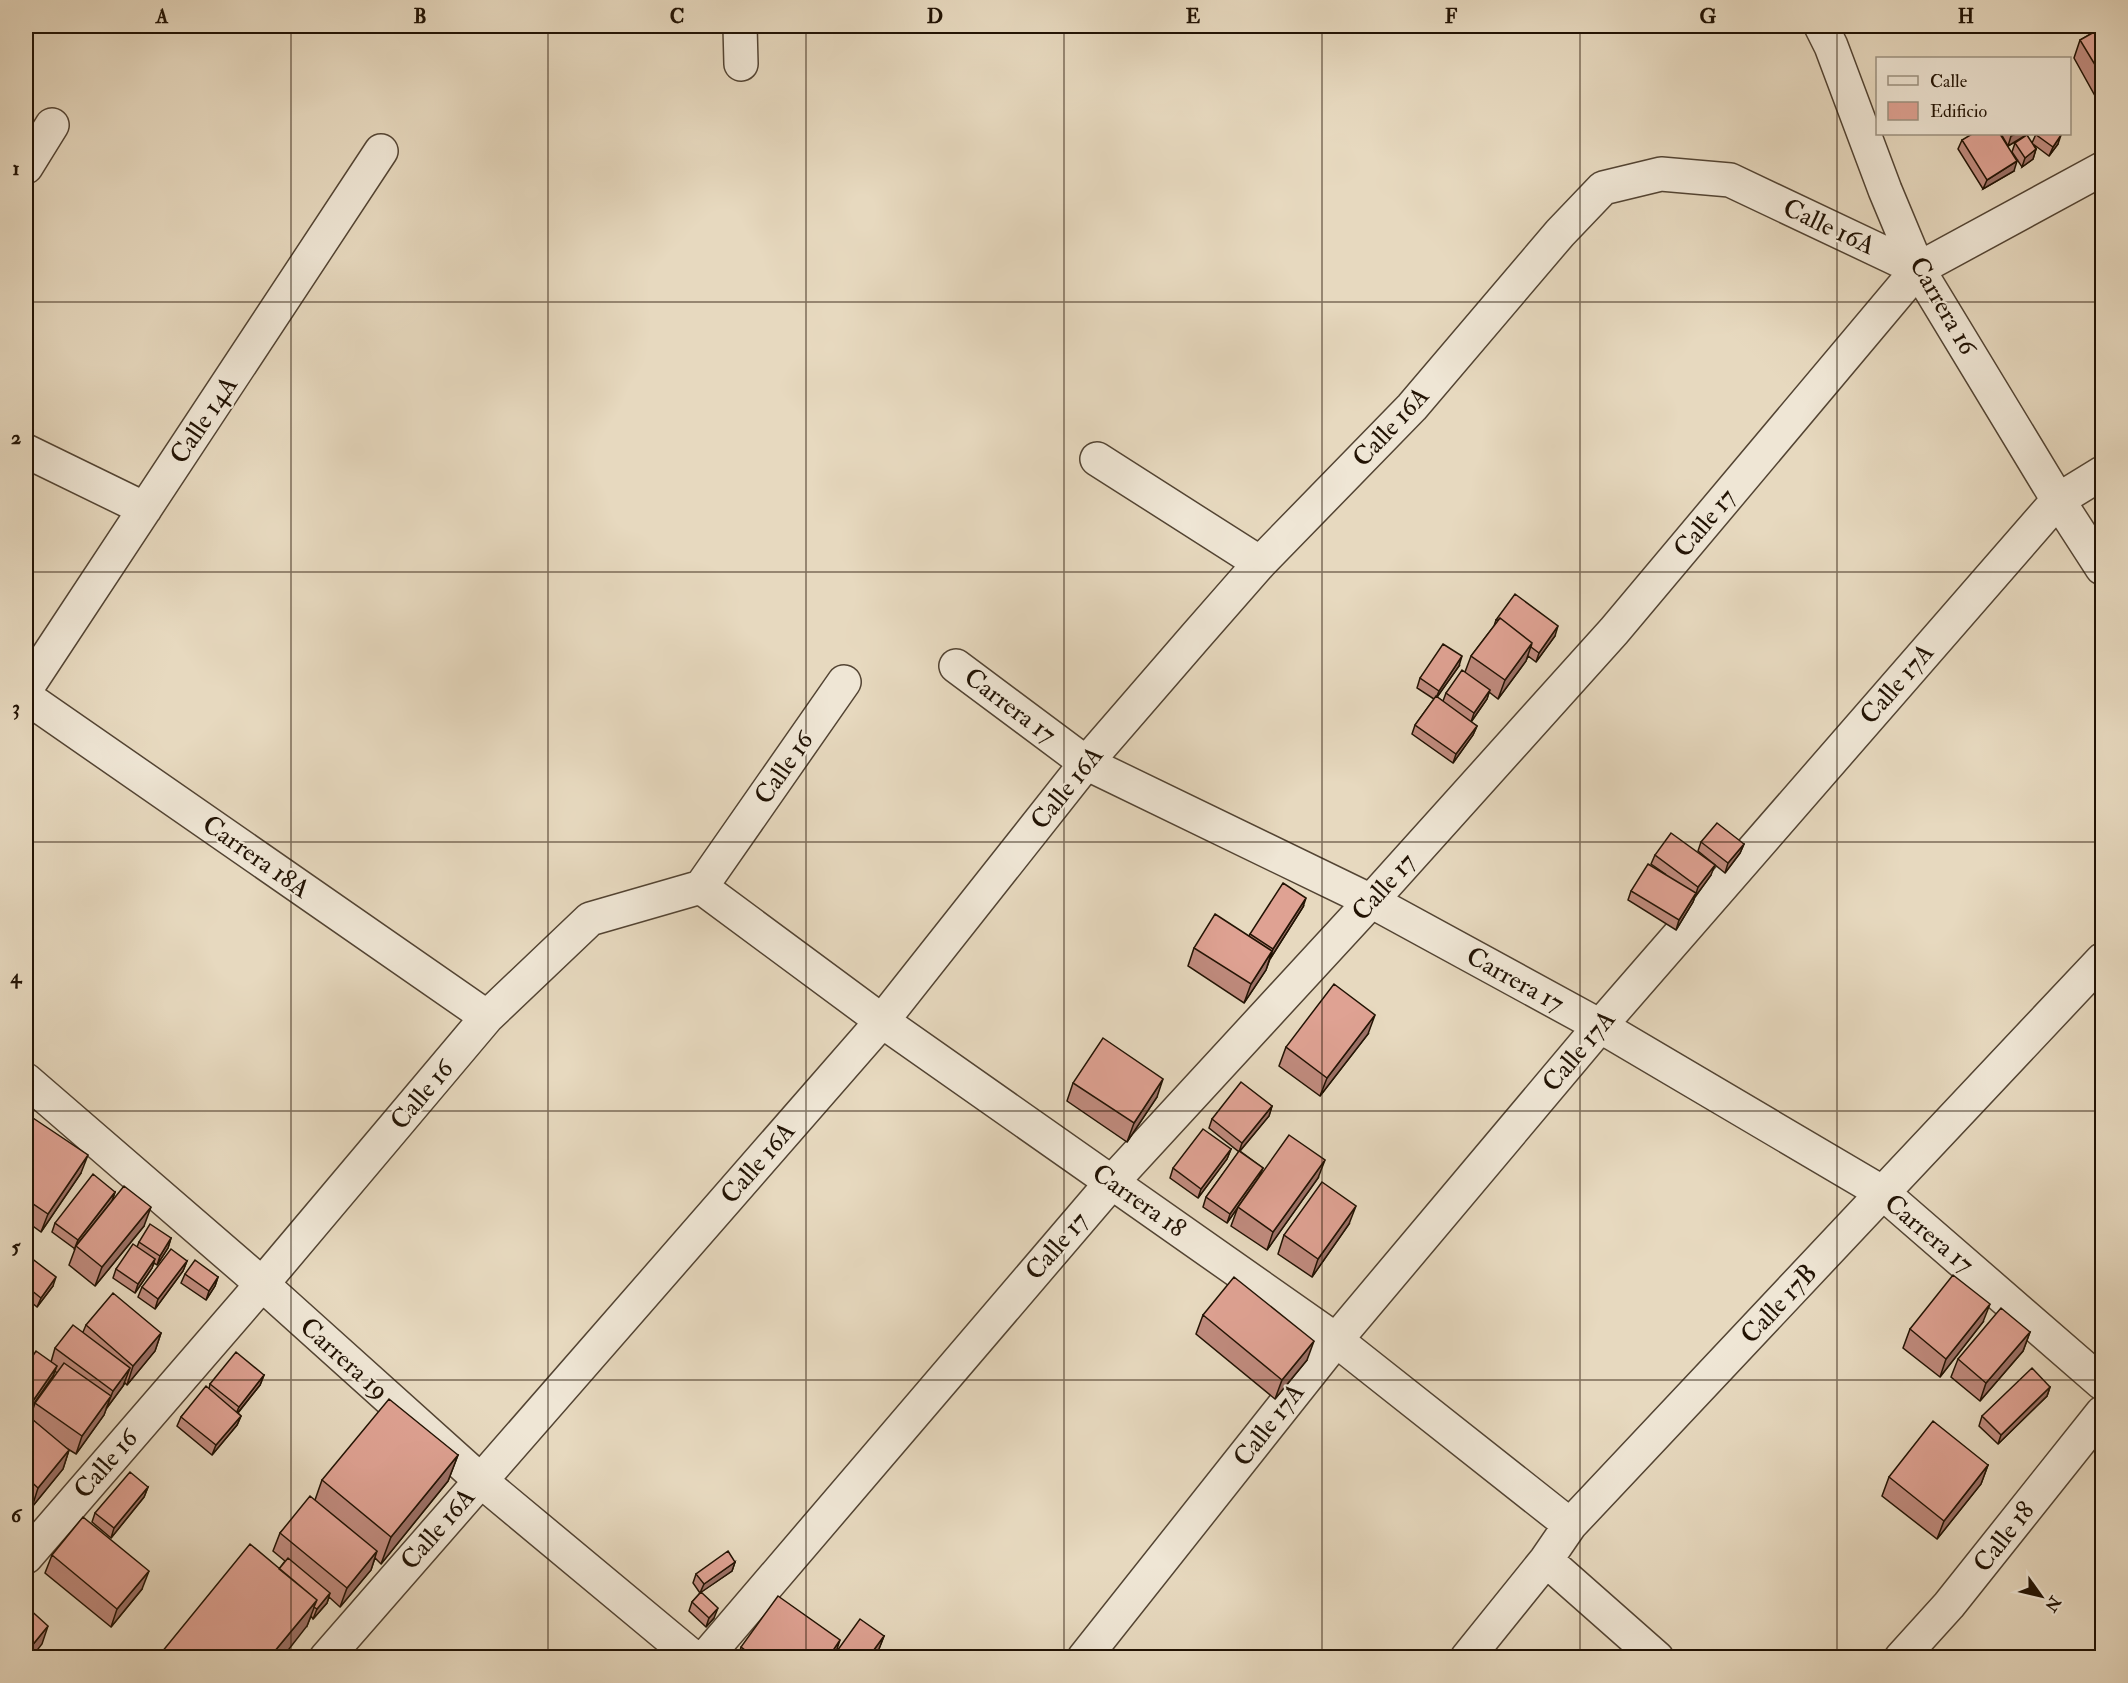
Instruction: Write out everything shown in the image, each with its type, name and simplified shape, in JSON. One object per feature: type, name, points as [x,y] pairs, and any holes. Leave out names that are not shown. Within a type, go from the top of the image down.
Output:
[{"type":"street","points":[[740,26],[741,64]]},
{"type":"street","name":"Carrera 16","points":[[1821,26],[1831,46],[1885,190],[1918,269],[2058,500],[2103,568]]},
{"type":"street","points":[[26,167],[52,125]]},
{"type":"street","name":"Calle 14A","points":[[26,689],[381,151]]},
{"type":"street","name":"Calle 17","points":[[705,1658],[1112,1182],[1371,901],[1614,632],[1918,269],[2103,168]]},
{"type":"street","name":"Calle 16A","points":[[326,1658],[882,1021],[1086,763],[1260,563],[1412,407],[1602,188],[1661,174],[1730,180],[1918,269]]},
{"type":"street","points":[[26,451],[145,509]]},
{"type":"street","points":[[1097,459],[1260,563]]},
{"type":"street","name":"Calle 17A","points":[[1084,1658],[1336,1340],[1600,1026],[2058,500],[2103,473]]},
{"type":"street","name":"Carrera 17","points":[[956,666],[1086,763],[1371,901],[1600,1026],[1883,1193],[2103,1383]]},
{"type":"street","name":"Calle 16","points":[[26,1557],[262,1284],[487,1017],[590,919],[701,887],[844,682]]},
{"type":"street","name":"Carrera 18A","points":[[26,697],[487,1017]]},
{"type":"street","name":"Carrera 18","points":[[701,887],[882,1021],[1336,1340],[1570,1524]]},
{"type":"street","name":"Calle 17B","points":[[1467,1658],[1546,1560],[1570,1524],[2103,960]]},
{"type":"street","name":"Carrera 19","points":[[29,1090],[262,1284],[480,1480],[694,1658]]},
{"type":"street","name":"Calle 18","points":[[1902,1658],[1949,1605],[2103,1413]]},
{"type":"street","points":[[1546,1560],[1657,1658]]},
{"type":"building","points":[[2103,27],[2103,78],[2080,40]]},
{"type":"building","points":[[1970,135],[2001,135],[2017,161],[1987,180],[1962,140]]},
{"type":"building","points":[[2027,135],[2036,149],[2025,158],[2015,143]]},
{"type":"building","points":[[2036,135],[2061,135],[2053,147]]},
{"type":"building","points":[[1515,594],[1558,626],[1539,653],[1531,647],[1532,643],[1500,618],[1496,620]]},
{"type":"building","points":[[1500,618],[1532,643],[1505,680],[1471,656]]},
{"type":"building","points":[[1443,644],[1462,656],[1439,691],[1420,678]]},
{"type":"building","points":[[1462,670],[1490,690],[1474,713],[1446,693]]},
{"type":"building","points":[[1436,696],[1477,726],[1456,754],[1415,725]]},
{"type":"building","points":[[1717,823],[1744,844],[1728,863],[1701,842]]},
{"type":"building","points":[[1671,833],[1715,865],[1698,887],[1655,855]]},
{"type":"building","points":[[1648,864],[1696,893],[1679,920],[1631,891]]},
{"type":"building","points":[[1283,883],[1306,898],[1273,949],[1250,934]]},
{"type":"building","points":[[1215,914],[1272,951],[1251,984],[1194,948]]},
{"type":"building","points":[[1334,984],[1375,1015],[1327,1078],[1286,1047]]},
{"type":"building","points":[[1103,1038],[1163,1079],[1134,1123],[1073,1083]]},
{"type":"building","points":[[1241,1082],[1272,1106],[1242,1143],[1212,1119]]},
{"type":"building","points":[[30,1116],[88,1155],[48,1214],[26,1199],[26,1123]]},
{"type":"building","points":[[1203,1129],[1231,1149],[1201,1189],[1173,1168]]},
{"type":"building","points":[[1289,1135],[1325,1160],[1273,1232],[1238,1207]]},
{"type":"building","points":[[1239,1151],[1263,1168],[1230,1214],[1206,1197]]},
{"type":"building","points":[[93,1174],[115,1192],[78,1240],[55,1223]]},
{"type":"building","points":[[1322,1182],[1356,1206],[1318,1259],[1284,1235]]},
{"type":"building","points":[[124,1186],[151,1207],[102,1267],[76,1246]]},
{"type":"building","points":[[150,1224],[171,1238],[160,1256],[139,1242]]},
{"type":"building","points":[[133,1244],[155,1259],[138,1284],[116,1269]]},
{"type":"building","points":[[171,1249],[187,1261],[158,1299],[142,1287]]},
{"type":"building","points":[[26,1254],[56,1277],[41,1298],[26,1286]]},
{"type":"building","points":[[195,1260],[218,1277],[209,1291],[185,1274]]},
{"type":"building","points":[[1953,1275],[1990,1304],[1946,1359],[1910,1329]]},
{"type":"building","points":[[1234,1277],[1314,1341],[1282,1380],[1203,1315]]},
{"type":"building","points":[[113,1293],[161,1333],[133,1366],[86,1325]]},
{"type":"building","points":[[2001,1308],[2030,1332],[1986,1383],[1958,1359]]},
{"type":"building","points":[[73,1325],[130,1368],[113,1391],[55,1348]]},
{"type":"building","points":[[36,1351],[57,1366],[26,1411],[26,1366]]},
{"type":"building","points":[[236,1352],[264,1375],[239,1407],[210,1384]]},
{"type":"building","points":[[64,1363],[111,1396],[82,1436],[35,1403]]},
{"type":"building","points":[[2032,1368],[2050,1387],[2001,1435],[1982,1416]]},
{"type":"building","points":[[206,1386],[241,1416],[216,1445],[181,1417]]},
{"type":"building","points":[[389,1399],[458,1455],[391,1537],[322,1480]]},
{"type":"building","points":[[26,1414],[69,1450],[38,1488],[26,1477]]},
{"type":"building","points":[[1933,1421],[1988,1465],[1944,1521],[1889,1477]]},
{"type":"building","points":[[130,1472],[148,1487],[114,1528],[95,1513]]},
{"type":"building","points":[[310,1496],[377,1551],[347,1588],[280,1533]]},
{"type":"building","points":[[83,1517],[149,1571],[117,1609],[52,1555]]},
{"type":"building","points":[[250,1544],[317,1600],[269,1658],[157,1658]]},
{"type":"building","points":[[728,1551],[735,1562],[704,1584],[696,1574]]},
{"type":"building","points":[[288,1558],[330,1593],[317,1609],[314,1607],[317,1600],[279,1569]]},
{"type":"building","points":[[701,1592],[718,1608],[709,1618],[692,1602]]},
{"type":"building","points":[[778,1596],[840,1640],[828,1658],[756,1658],[741,1647]]},
{"type":"building","points":[[26,1606],[48,1626],[26,1653]]},
{"type":"building","points":[[860,1619],[884,1636],[868,1658],[832,1658]]}]
